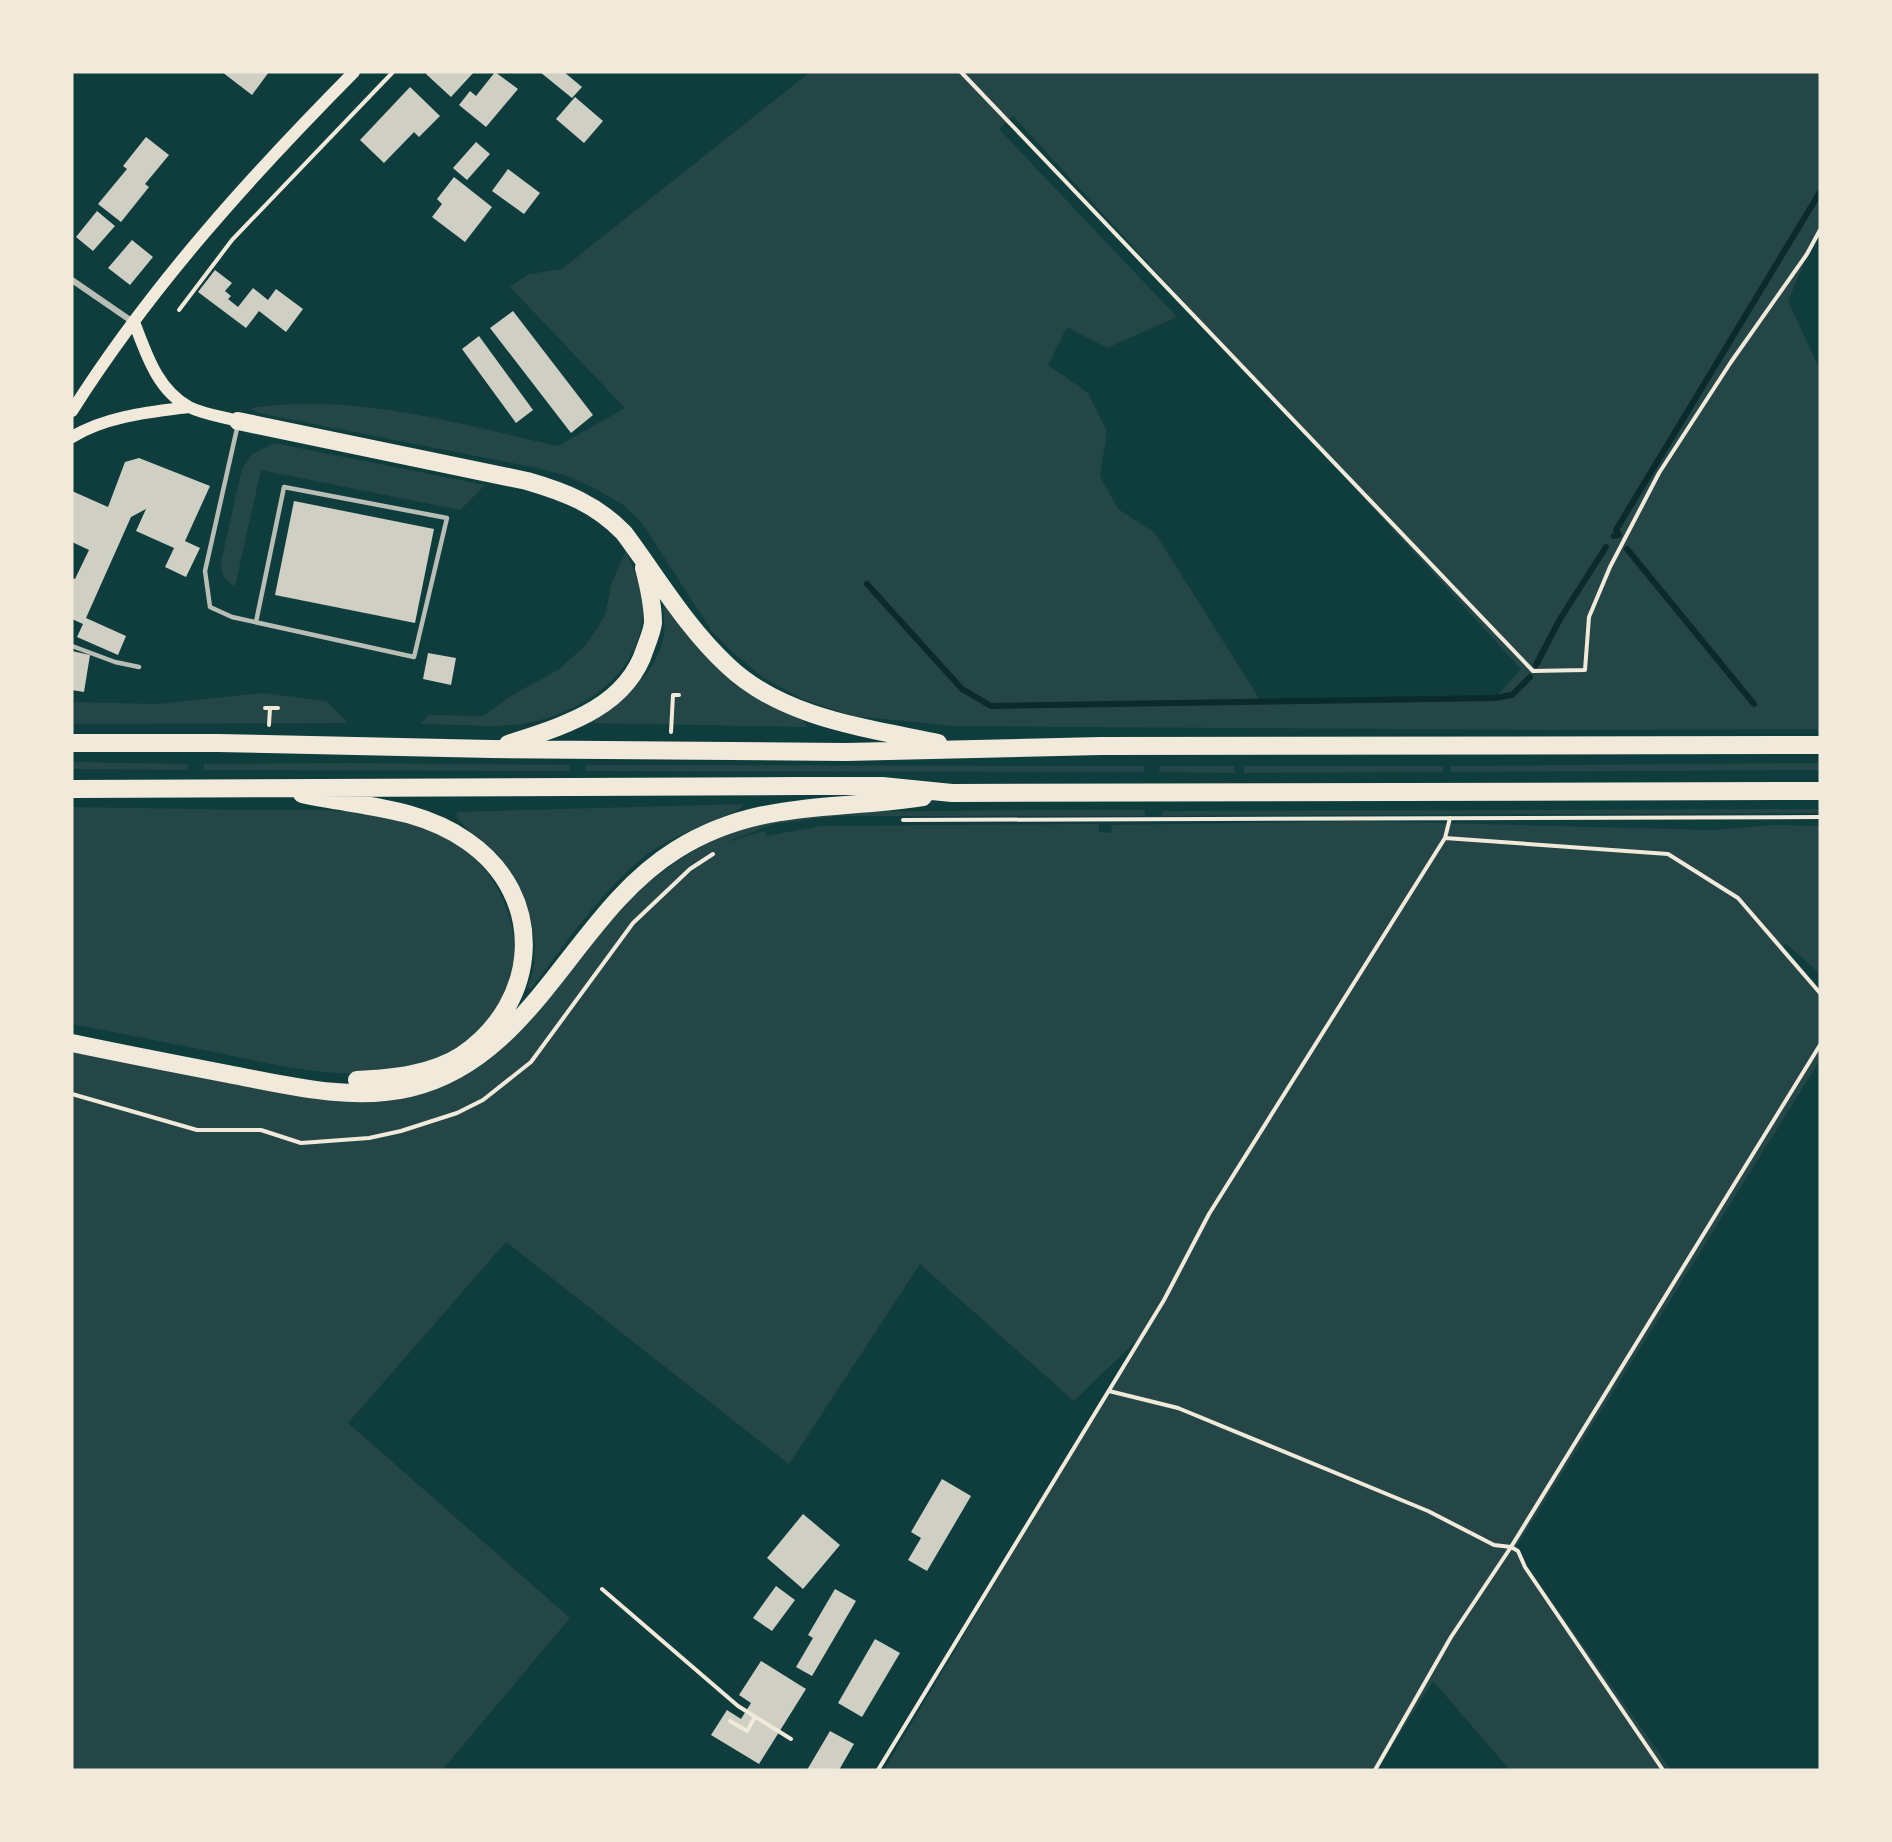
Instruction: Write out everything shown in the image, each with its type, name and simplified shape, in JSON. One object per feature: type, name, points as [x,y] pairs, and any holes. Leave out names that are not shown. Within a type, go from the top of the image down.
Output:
[{"type":"highway","points":[[238,421],[527,481],[561,491],[585,502],[608,517],[624,533],[706,644],[729,667],[755,687],[786,703],[830,720],[966,749]]},
{"type":"highway","points":[[491,749],[569,724],[597,709],[623,688],[641,662],[653,626],[652,602],[643,561]]},
{"type":"highway","points":[[72,743],[846,752],[1101,746],[1820,745]]},
{"type":"highway","points":[[72,789],[882,786],[952,793],[1820,791]]},
{"type":"highway","points":[[72,1032],[305,1076],[347,1080],[397,1078],[432,1069],[461,1055],[490,1031],[512,1001],[522,971],[525,946],[522,917],[513,891],[496,865],[468,842],[443,826],[413,813],[339,802],[271,787]]},
{"type":"highway","points":[[72,1043],[302,1088],[362,1092],[410,1088],[455,1071],[507,1033],[540,996],[592,927],[622,894],[648,870],[696,839],[750,817],[797,807],[882,803],[952,793]]},
{"type":"main road","points":[[72,411],[134,322],[210,226],[354,72]]},
{"type":"main road","points":[[134,322],[162,384],[189,407],[238,421]]},
{"type":"main road","points":[[72,437],[99,425],[126,417],[189,407]]},
{"type":"street","points":[[72,280],[134,322]]},
{"type":"lane","points":[[238,421],[205,571],[210,607],[256,622],[414,657],[447,518],[284,487],[256,622]]},
{"type":"lane","points":[[72,646],[115,662],[139,667]]},
{"type":"path","points":[[179,310],[232,240],[393,72]]},
{"type":"path","points":[[961,72],[1533,671],[1584,670],[1589,617],[1610,567],[1659,473],[1731,362],[1807,255],[1820,230]]},
{"type":"path","points":[[671,751],[673,695],[679,694]]},
{"type":"path","points":[[265,708],[278,708]]},
{"type":"path","points":[[899,820],[1820,817]]},
{"type":"path","points":[[878,1770],[1164,1300],[1209,1214],[1445,838],[1450,818]]},
{"type":"path","points":[[1445,838],[1668,854],[1738,898],[1820,993]]},
{"type":"path","points":[[72,1094],[197,1130],[261,1130],[301,1143],[369,1138],[401,1131],[457,1113],[483,1100],[531,1062],[633,923],[690,869],[722,848]]},
{"type":"path","points":[[1375,1770],[1451,1637],[1512,1547],[1820,1045]]},
{"type":"path","points":[[1109,1391],[1178,1408],[1428,1511],[1494,1545],[1512,1547],[1518,1551],[1525,1567],[1663,1770]]},
{"type":"path","points":[[602,1589],[755,1717],[791,1739]]},
{"type":"path","points":[[730,1721],[747,1731],[755,1717]]},
{"type":"shaded area","points":[[810,72],[1820,72],[1820,225],[1788,301],[1820,370],[1820,729],[1549,730],[953,726],[854,716],[804,700],[764,678],[737,656],[713,633],[642,523],[622,504],[594,488],[565,475],[532,467],[258,413],[251,408],[289,404],[367,407],[444,420],[558,446],[625,408],[510,287],[529,274],[562,269]],"holes":[[[1013,116],[1521,669],[1495,698],[1262,703],[1155,533],[1118,509],[1100,476],[1107,431],[1088,393],[1048,365],[1067,327],[1107,348],[1177,317],[999,129]]]},
{"type":"shaded area","points":[[274,443],[485,485],[460,510],[261,470],[235,586],[224,576],[221,562],[242,469],[251,455]]},
{"type":"shaded area","points":[[626,550],[641,592],[643,607],[641,630],[633,651],[622,669],[607,685],[589,699],[569,710],[527,723],[488,726],[421,724],[428,715],[483,716],[514,694],[558,670],[586,645],[605,616],[611,585]]},
{"type":"shaded area","points":[[663,602],[710,661],[764,702],[803,720],[807,727],[590,723],[634,688],[652,666],[664,636]]},
{"type":"shaded area","points":[[263,693],[326,701],[348,723],[72,724],[72,702],[157,704]]},
{"type":"shaded area","points":[[72,762],[188,764],[187,770],[72,769]]},
{"type":"shaded area","points":[[1820,763],[1820,770],[1451,772],[1450,766]]},
{"type":"shaded area","points":[[204,764],[569,765],[569,771],[204,770]]},
{"type":"shaded area","points":[[587,765],[1145,766],[1144,772],[585,771]]},
{"type":"shaded area","points":[[1160,766],[1234,766],[1235,773],[1159,772]]},
{"type":"shaded area","points":[[1244,766],[1443,766],[1443,772],[1244,773]]},
{"type":"shaded area","points":[[744,804],[739,810],[662,845],[637,863],[620,878],[587,915],[531,989],[527,987],[533,971],[534,935],[525,899],[497,854],[465,827],[456,816],[458,812]]},
{"type":"shaded area","points":[[72,807],[325,810],[396,818],[441,834],[469,853],[481,865],[500,893],[506,908],[515,950],[513,967],[501,1001],[490,1019],[478,1031],[435,1059],[404,1069],[372,1073],[306,1070],[72,1024]]},
{"type":"shaded area","points":[[1820,809],[1820,813],[1162,816],[1163,811]]},
{"type":"shaded area","points":[[1145,810],[1145,816],[838,816],[774,824],[724,843],[765,831],[766,836],[822,826],[1099,824],[1099,832],[1111,833],[1112,825],[1362,821],[1712,830],[1775,825],[1820,826],[1820,974],[1786,943],[1782,949],[1820,993],[1820,1060],[1515,1549],[1671,1770],[1510,1770],[1433,1681],[1377,1770],[884,1770],[1141,1336],[1074,1401],[920,1264],[789,1464],[506,1242],[348,1423],[570,1618],[442,1770],[72,1770],[72,1050],[407,1098],[461,1077],[500,1050],[538,1011],[607,924],[639,890],[684,856],[735,831],[794,816],[837,812]]},
{"type":"building","points":[[222,72],[269,72],[252,95]]},
{"type":"building","points":[[428,72],[474,72],[451,97],[426,74]]},
{"type":"building","points":[[495,72],[518,89],[486,127],[459,105],[470,91],[476,96]]},
{"type":"building","points":[[540,72],[564,72],[582,87],[572,98]]},
{"type":"building","points":[[410,87],[440,116],[419,137],[414,132],[384,163],[360,140]]},
{"type":"building","points":[[575,97],[603,121],[584,143],[556,119]]},
{"type":"building","points":[[146,137],[169,155],[145,184],[149,187],[121,222],[98,204],[127,169],[123,166]]},
{"type":"building","points":[[476,142],[490,154],[467,180],[453,168]]},
{"type":"building","points":[[508,169],[540,193],[524,214],[492,191]]},
{"type":"building","points":[[454,177],[492,207],[465,242],[432,217],[442,204],[437,199]]},
{"type":"building","points":[[97,211],[115,226],[93,251],[76,237]]},
{"type":"building","points":[[132,240],[153,257],[130,285],[108,268]]},
{"type":"building","points":[[215,270],[232,283],[225,291],[231,296],[228,299],[238,307],[253,288],[268,300],[276,289],[303,309],[286,332],[259,311],[246,328],[198,292]]},
{"type":"building","points":[[513,311],[593,415],[571,433],[490,328]]},
{"type":"building","points":[[479,336],[533,410],[516,423],[462,349]]},
{"type":"building","points":[[139,458],[210,486],[185,541],[200,548],[186,577],[165,567],[174,548],[136,531],[146,509],[131,517],[86,618],[126,636],[118,655],[77,637],[83,624],[72,619],[72,578],[75,579],[89,550],[72,542],[72,491],[108,507],[125,462]]},
{"type":"building","points":[[294,501],[434,529],[415,623],[275,595]]},
{"type":"building","points":[[72,651],[90,655],[84,692],[72,690]]},
{"type":"building","points":[[428,653],[456,658],[451,685],[423,679]]},
{"type":"building","points":[[942,1479],[971,1496],[927,1571],[908,1560],[921,1538],[911,1532]]},
{"type":"building","points":[[803,1514],[840,1545],[803,1589],[767,1558]]},
{"type":"building","points":[[776,1586],[795,1600],[772,1631],[753,1618]]},
{"type":"building","points":[[835,1589],[856,1601],[812,1676],[796,1667],[813,1638],[808,1635]]},
{"type":"building","points":[[875,1639],[900,1653],[862,1717],[838,1703]]},
{"type":"building","points":[[761,1661],[806,1689],[759,1764],[711,1735],[727,1710],[741,1719],[751,1703],[739,1695]]},
{"type":"building","points":[[830,1731],[854,1744],[839,1770],[807,1770]]},
{"type":"waterway","points":[[1614,536],[1619,535],[1616,530],[1820,192]]},
{"type":"waterway","points":[[1536,665],[1560,619],[1606,547]]},
{"type":"waterway","points":[[1627,549],[1754,704]]},
{"type":"waterway","points":[[867,584],[962,689],[991,706],[1495,698],[1512,695],[1530,677]]}]
